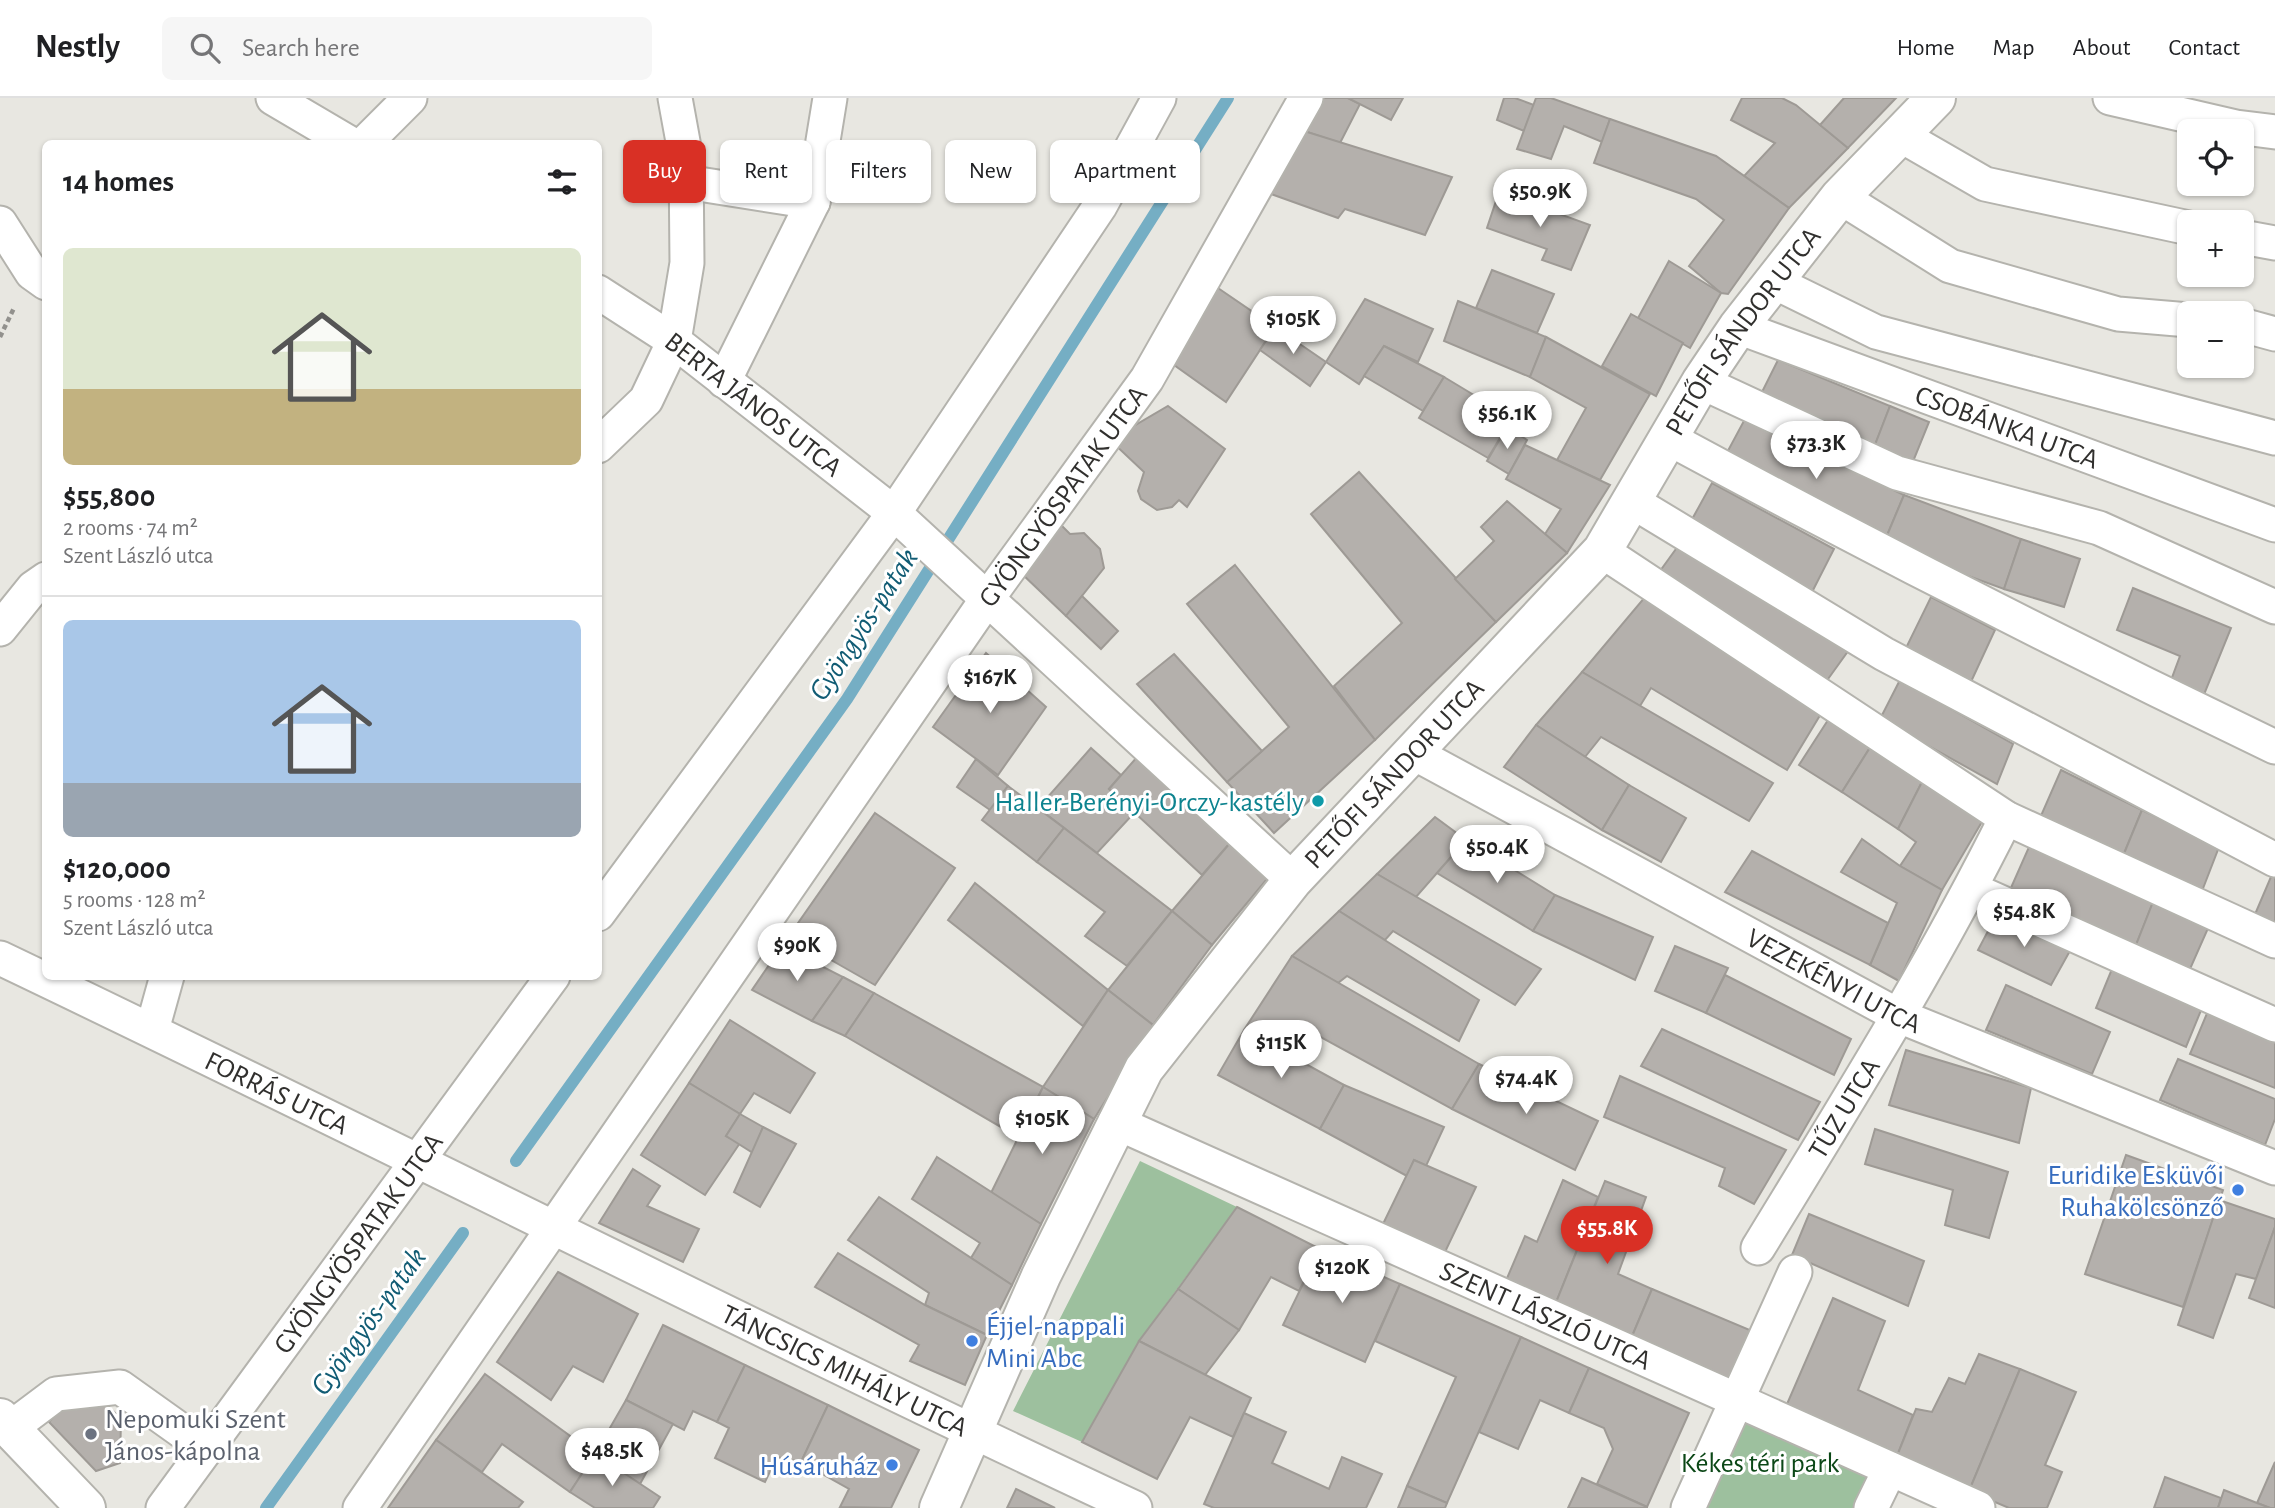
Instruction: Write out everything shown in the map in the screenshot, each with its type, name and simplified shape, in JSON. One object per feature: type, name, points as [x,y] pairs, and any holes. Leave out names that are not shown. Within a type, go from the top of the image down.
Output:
[{"type":"street","points":[[273,98],[344,140]]},
{"type":"street","points":[[368,140],[410,98]]},
{"type":"street","points":[[675,98],[683,140]]},
{"type":"street","points":[[724,381],[813,202],[830,98]]},
{"type":"street","points":[[602,909],[900,518],[1100,206],[1158,98]]},
{"type":"street","name":"GYÖNGYÖSPATAK UTCA","points":[[360,1508],[556,1226],[976,590],[1147,379],[1306,98]]},
{"type":"street","name":"PETŐFI SÁNDOR UTCA","points":[[939,1508],[1041,1276],[1115,1122],[1144,1069],[1293,880],[1602,551],[1701,382],[1738,327],[1840,197],[1936,98]]},
{"type":"street","points":[[2110,98],[2236,127],[2275,132]]},
{"type":"street","points":[[1900,135],[1985,184],[2177,225]]},
{"type":"street","points":[[706,185],[813,202]]},
{"type":"street","points":[[1840,197],[1951,266],[2118,314],[2177,319]]},
{"type":"street","points":[[602,442],[646,400],[674,341],[687,263],[686,203]]},
{"type":"street","points":[[0,223],[38,278]]},
{"type":"street","points":[[2254,239],[2275,243]]},
{"type":"street","points":[[1772,281],[1876,332],[2275,438]]},
{"type":"street","name":"BERTA JÁNOS UTCA","points":[[602,295],[674,341],[900,518],[1293,880]]},
{"type":"street","name":"CSOBÁNKA UTCA","points":[[1738,327],[2275,525]]},
{"type":"street","points":[[2254,328],[2275,334]]},
{"type":"street","points":[[1701,382],[1897,473],[2099,528],[2275,607]]},
{"type":"street","points":[[1668,438],[1913,569],[2078,653],[2275,747]]},
{"type":"street","points":[[1633,502],[1884,654],[2275,860]]},
{"type":"street","points":[[1602,551],[2006,818],[2275,941]]},
{"type":"street","points":[[0,629],[33,588],[42,582]]},
{"type":"street","name":"VEZEKÉNYI UTCA","points":[[1412,752],[1899,1016],[2275,1168]]},
{"type":"street","name":"TŰZ UTCA","points":[[1758,1248],[1899,1016],[1971,888],[2006,818]]},
{"type":"street","points":[[1971,888],[2275,1025]]},
{"type":"street","name":"FORRÁS UTCA","points":[[0,958],[42,978]]},
{"type":"street","name":"FORRÁS UTCA","points":[[46,980],[556,1226]]},
{"type":"street","points":[[152,1030],[166,980]]},
{"type":"street","name":"GYÖNGYÖSPATAK UTCA","points":[[163,1508],[550,980]]},
{"type":"street","name":"SZENT LÁSZLÓ UTCA","points":[[1115,1122],[1978,1508]]},
{"type":"street","name":"TÁNCSICS MIHÁLY UTCA","points":[[556,1226],[972,1432],[1135,1508]]},
{"type":"street","points":[[1688,1508],[1795,1272]]},
{"type":"street","points":[[86,1508],[6,1422],[56,1394],[120,1387],[207,1449]]},
{"type":"street","points":[[1871,1508],[1889,1469]]},
{"type":"green space","points":[[1140,1161],[1237,1207],[1139,1341],[1082,1442],[1013,1411]]},
{"type":"green space","name":"Kékes téri park","points":[[1736,1402],[1890,1469],[1871,1508],[1688,1508]]},
{"type":"building","points":[[1321,98],[1348,98],[1360,104],[1340,143],[1304,131]]},
{"type":"building","points":[[1348,98],[1403,98],[1391,120]]},
{"type":"building","points":[[1504,98],[1515,98],[1534,105],[1524,131],[1497,120]]},
{"type":"building","points":[[1536,98],[1551,98],[1610,119],[1602,142],[1564,126],[1551,159],[1517,149]]},
{"type":"building","points":[[1742,98],[1782,98],[1796,105],[1848,148],[1789,208],[1744,176],[1775,143],[1731,120]]},
{"type":"building","points":[[1844,98],[1896,98],[1848,148],[1820,125]]},
{"type":"building","points":[[1610,119],[1716,156],[1789,208],[1728,294],[1721,293],[1689,266],[1724,220],[1696,199],[1594,163]]},
{"type":"building","points":[[1304,131],[1452,177],[1425,235],[1345,209],[1338,218],[1271,194]]},
{"type":"building","points":[[1499,192],[1590,225],[1571,270],[1542,260],[1547,249],[1487,228]]},
{"type":"building","points":[[1669,261],[1721,293],[1690,348],[1638,318]]},
{"type":"building","points":[[1492,270],[1554,294],[1537,333],[1476,308]]},
{"type":"building","points":[[1215,286],[1275,327],[1226,402],[1167,360]]},
{"type":"building","points":[[1365,299],[1433,329],[1418,362],[1384,346],[1359,384],[1326,362]]},
{"type":"building","points":[[1458,301],[1546,337],[1530,377],[1444,341]]},
{"type":"building","points":[[1631,314],[1683,343],[1656,396],[1602,366]]},
{"type":"building","points":[[1275,327],[1326,362],[1310,386],[1260,350]]},
{"type":"building","points":[[1546,337],[1650,394],[1600,480],[1557,460],[1586,408],[1530,377]]},
{"type":"building","points":[[1384,346],[1444,377],[1423,411],[1364,376]]},
{"type":"building","points":[[1778,360],[1890,406],[1873,450],[1759,398]]},
{"type":"building","points":[[1444,377],[1512,418],[1488,458],[1419,418]]},
{"type":"building","points":[[1168,406],[1225,449],[1187,507],[1179,500],[1172,507],[1157,510],[1141,499],[1138,491],[1144,472],[1110,440]]},
{"type":"building","points":[[1890,406],[1929,422],[1912,464],[1873,450]]},
{"type":"building","points":[[1745,419],[1904,495],[1883,545],[1723,460]]},
{"type":"building","points":[[1507,427],[1527,440],[1509,474],[1487,461]]},
{"type":"building","points":[[1525,445],[1610,485],[1567,553],[1545,534],[1561,509],[1506,479]]},
{"type":"building","points":[[1359,472],[1496,622],[1375,740],[1334,686],[1402,623],[1311,514]]},
{"type":"building","points":[[1712,483],[1834,549],[1810,596],[1690,523]]},
{"type":"building","points":[[1904,495],[2021,539],[2004,589],[1883,545]]},
{"type":"building","points":[[1507,501],[1567,553],[1496,622],[1455,579],[1494,541],[1481,527]]},
{"type":"building","points":[[1055,519],[1070,534],[1084,533],[1100,549],[1104,568],[1066,616],[1019,571]]},
{"type":"building","points":[[2021,539],[2080,559],[2064,607],[2004,589]]},
{"type":"building","points":[[1681,542],[1851,647],[1823,686],[1655,578]]},
{"type":"building","points":[[1235,565],[1375,740],[1274,833],[1227,782],[1289,727],[1187,604]]},
{"type":"building","points":[[2133,588],[2231,628],[2203,697],[2170,683],[2180,656],[2117,630]]},
{"type":"building","points":[[1082,596],[1118,631],[1101,649],[1066,616]]},
{"type":"building","points":[[1645,597],[1822,712],[1787,770],[1651,688],[1640,706],[1582,672]]},
{"type":"building","points":[[1931,597],[1995,630],[1969,686],[1905,650]]},
{"type":"building","points":[[986,653],[1046,707],[998,775],[933,727]]},
{"type":"building","points":[[1174,654],[1262,751],[1227,782],[1137,684]]},
{"type":"building","points":[[1582,672],[1773,783],[1749,821],[1601,737],[1585,757],[1536,725]]},
{"type":"building","points":[[1900,680],[2013,744],[1997,784],[1880,719]]},
{"type":"building","points":[[1828,720],[1871,746],[1842,792],[1799,765]]},
{"type":"building","points":[[1536,725],[1629,785],[1602,830],[1504,767]]},
{"type":"building","points":[[1871,746],[1923,780],[1898,829],[1842,792]]},
{"type":"building","points":[[1091,748],[1121,775],[1109,789],[1134,813],[1097,853],[1038,808]]},
{"type":"building","points":[[1138,756],[1230,843],[1202,875],[1109,789]]},
{"type":"building","points":[[976,759],[1008,786],[990,810],[957,787]]},
{"type":"building","points":[[2061,770],[2142,810],[2123,856],[2040,818]]},
{"type":"building","points":[[1923,780],[1983,820],[1942,890],[1900,866],[1916,842],[1898,829]]},
{"type":"building","points":[[1629,785],[1686,818],[1661,862],[1602,830]]},
{"type":"building","points":[[1008,786],[1064,828],[1037,862],[982,820]]},
{"type":"building","points":[[2142,810],[2219,847],[2202,891],[2123,856]]},
{"type":"building","points":[[875,813],[955,868],[875,985],[789,936]]},
{"type":"building","points":[[1435,817],[1466,840],[1416,897],[1377,874]]},
{"type":"building","points":[[1064,828],[1172,911],[1127,966],[1085,936],[1105,912],[1037,862]]},
{"type":"building","points":[[1862,839],[1900,866],[1942,890],[1899,981],[1870,965],[1897,903],[1841,872]]},
{"type":"building","points":[[1466,840],[1555,895],[1533,931],[1437,873]]},
{"type":"building","points":[[1230,843],[1267,879],[1212,945],[1172,911]]},
{"type":"building","points":[[2029,847],[2153,902],[2136,945],[2010,890]]},
{"type":"building","points":[[1752,851],[1888,923],[1870,965],[1725,892]]},
{"type":"building","points":[[2273,872],[2275,873],[2275,928],[2253,919]]},
{"type":"building","points":[[1377,874],[1541,969],[1515,1005],[1393,931],[1385,940],[1339,911]]},
{"type":"building","points":[[975,883],[1108,990],[1083,1026],[948,920]]},
{"type":"building","points":[[1555,895],[1653,937],[1635,980],[1533,931]]},
{"type":"building","points":[[2153,902],[2209,926],[2190,969],[2136,945]]},
{"type":"building","points":[[1172,911],[1212,945],[1153,1025],[1108,990]]},
{"type":"building","points":[[1339,911],[1479,1000],[1459,1041],[1347,976],[1338,983],[1292,956]]},
{"type":"building","points":[[1997,914],[2071,949],[2051,985],[1978,950]]},
{"type":"building","points":[[782,946],[843,977],[812,1021],[752,990]]},
{"type":"building","points":[[1675,946],[1728,968],[1706,1013],[1655,991]]},
{"type":"building","points":[[1292,956],[1479,1064],[1452,1109],[1308,1030],[1292,1056],[1244,1030]]},
{"type":"building","points":[[2114,964],[2204,1003],[2186,1047],[2096,1008]]},
{"type":"building","points":[[1725,975],[1851,1039],[1834,1075],[1706,1013]]},
{"type":"building","points":[[843,977],[874,993],[845,1036],[812,1021]]},
{"type":"building","points":[[2006,985],[2110,1032],[2092,1074],[1986,1030]]},
{"type":"building","points":[[1108,990],[1153,1025],[1094,1119],[1043,1087]]},
{"type":"building","points":[[874,993],[1043,1087],[1018,1137],[845,1036]]},
{"type":"building","points":[[2208,1011],[2275,1037],[2275,1088],[2190,1054]]},
{"type":"building","points":[[730,1020],[815,1073],[790,1113],[754,1093],[740,1114],[689,1083]]},
{"type":"building","points":[[1662,1029],[1820,1102],[1798,1140],[1641,1066]]},
{"type":"building","points":[[1244,1030],[1344,1085],[1320,1129],[1218,1075]]},
{"type":"building","points":[[1906,1050],[2031,1088],[2019,1143],[1889,1105]]},
{"type":"building","points":[[2178,1059],[2275,1099],[2275,1119],[2265,1145],[2160,1100]]},
{"type":"building","points":[[1479,1064],[1598,1121],[1575,1170],[1452,1109]]},
{"type":"building","points":[[1620,1076],[1786,1150],[1754,1204],[1719,1186],[1725,1168],[1604,1117]]},
{"type":"building","points":[[689,1083],[740,1114],[726,1136],[740,1143],[705,1195],[641,1155]]},
{"type":"building","points":[[1344,1085],[1444,1127],[1426,1166],[1414,1160],[1407,1176],[1320,1129]]},
{"type":"building","points":[[1043,1087],[1094,1119],[1041,1224],[991,1193]]},
{"type":"building","points":[[740,1114],[763,1127],[753,1153],[726,1136]]},
{"type":"building","points":[[763,1127],[796,1144],[760,1207],[734,1192]]},
{"type":"building","points":[[1875,1129],[2008,1172],[1989,1238],[1945,1225],[1953,1190],[1865,1164]]},
{"type":"building","points":[[2126,1155],[2223,1190],[2183,1307],[2085,1274]]},
{"type":"building","points":[[937,1157],[1041,1224],[1012,1285],[971,1258],[980,1243],[912,1199]]},
{"type":"building","points":[[1414,1160],[1476,1187],[1445,1252],[1383,1224]]},
{"type":"building","points":[[633,1169],[660,1186],[647,1206],[699,1229],[683,1262],[599,1223]]},
{"type":"building","points":[[1563,1180],[1598,1197],[1555,1305],[1505,1283],[1525,1236],[1537,1242]]},
{"type":"building","points":[[1605,1181],[1646,1197],[1618,1274],[1652,1289],[1630,1341],[1555,1305]]},
{"type":"building","points":[[879,1197],[1012,1285],[987,1335],[925,1305],[929,1293],[848,1240]]},
{"type":"building","points":[[2219,1200],[2275,1219],[2275,1227],[2256,1279],[2236,1274],[2213,1338],[2178,1325]]},
{"type":"building","points":[[1237,1207],[1320,1249],[1299,1291],[1271,1277],[1239,1330],[1178,1289]]},
{"type":"building","points":[[1809,1214],[1924,1261],[1908,1306],[1792,1255]]},
{"type":"building","points":[[2275,1227],[2275,1308],[2249,1298]]},
{"type":"building","points":[[1320,1249],[1400,1284],[1365,1362],[1283,1325]]},
{"type":"building","points":[[838,1253],[925,1305],[987,1335],[965,1385],[910,1361],[919,1345],[815,1287]]},
{"type":"building","points":[[558,1272],[638,1314],[603,1382],[573,1366],[551,1400],[497,1362]]},
{"type":"building","points":[[1400,1284],[1521,1337],[1447,1503],[1407,1486],[1456,1377],[1375,1341]]},
{"type":"building","points":[[1178,1289],[1239,1330],[1205,1375],[1139,1341]]},
{"type":"building","points":[[1652,1289],[1752,1331],[1730,1383],[1630,1341]]},
{"type":"building","points":[[1833,1298],[1885,1321],[1858,1390],[1913,1415],[1895,1461],[1784,1411]]},
{"type":"building","points":[[663,1325],[745,1365],[717,1422],[693,1411],[684,1430],[626,1400]]},
{"type":"building","points":[[1521,1337],[1589,1368],[1569,1413],[1540,1400],[1518,1449],[1479,1432]]},
{"type":"building","points":[[1139,1341],[1251,1398],[1233,1437],[1190,1417],[1157,1479],[1082,1442]]},
{"type":"building","points":[[1979,1354],[2020,1369],[1969,1491],[1895,1461],[1916,1409],[1932,1412],[1949,1378],[1965,1384]]},
{"type":"building","points":[[745,1365],[828,1405],[801,1462],[777,1457],[765,1482],[715,1458],[729,1428],[717,1422]]},
{"type":"building","points":[[1589,1368],[1689,1413],[1647,1507],[1597,1484],[1613,1449],[1604,1428],[1569,1413]]},
{"type":"building","points":[[2020,1369],[2076,1392],[2045,1465],[2062,1472],[2047,1508],[2009,1508],[1969,1491]]},
{"type":"building","points":[[485,1374],[595,1454],[570,1492],[502,1444],[482,1472],[436,1440]]},
{"type":"building","points":[[626,1400],[673,1424],[640,1484],[595,1454]]},
{"type":"building","name":"Nepomuki Szent János-kápolna","points":[[106,1404],[121,1419],[120,1463],[96,1471],[49,1422],[63,1406]]},
{"type":"building","points":[[828,1405],[919,1450],[891,1508],[840,1507],[849,1489],[801,1462]]},
{"type":"building","points":[[1244,1413],[1286,1432],[1272,1463],[1329,1489],[1342,1457],[1382,1474],[1366,1508],[1214,1508],[1204,1504]]},
{"type":"building","points":[[436,1440],[523,1502],[518,1508],[388,1508]]},
{"type":"building","points":[[595,1454],[660,1497],[653,1508],[595,1508],[570,1492]]},
{"type":"building","points":[[2275,1462],[2275,1508],[2270,1508],[2257,1503]]},
{"type":"building","points":[[2165,1477],[2221,1498],[2218,1508],[2154,1508]]},
{"type":"building","points":[[1582,1478],[1647,1507],[1647,1508],[1568,1508]]},
{"type":"building","points":[[1407,1486],[1447,1503],[1445,1508],[1398,1508]]},
{"type":"building","points":[[1016,1489],[1055,1508],[1007,1508]]},
{"type":"building","points":[[2224,1490],[2257,1503],[2270,1508],[2218,1508]]},
{"type":"waterway","name":"Gyöngyös-patak","points":[[516,1161],[847,699],[1228,98]]},
{"type":"waterway","name":"Gyöngyös-patak","points":[[266,1508],[463,1233]]},
{"type":"place","name":"Haller-Berényi-Orczy-kastély","points":[[1318,801]]},
{"type":"place","name":"Euridike Esküvői Ruhakölcsönző","points":[[2238,1190]]},
{"type":"place","name":"Éjjel-nappali Mini Abc","points":[[972,1341]]},
{"type":"place","name":"Nepomuki Szent János-kápolna","points":[[91,1434]]},
{"type":"place","name":"Húsáruház","points":[[892,1465]]}]
